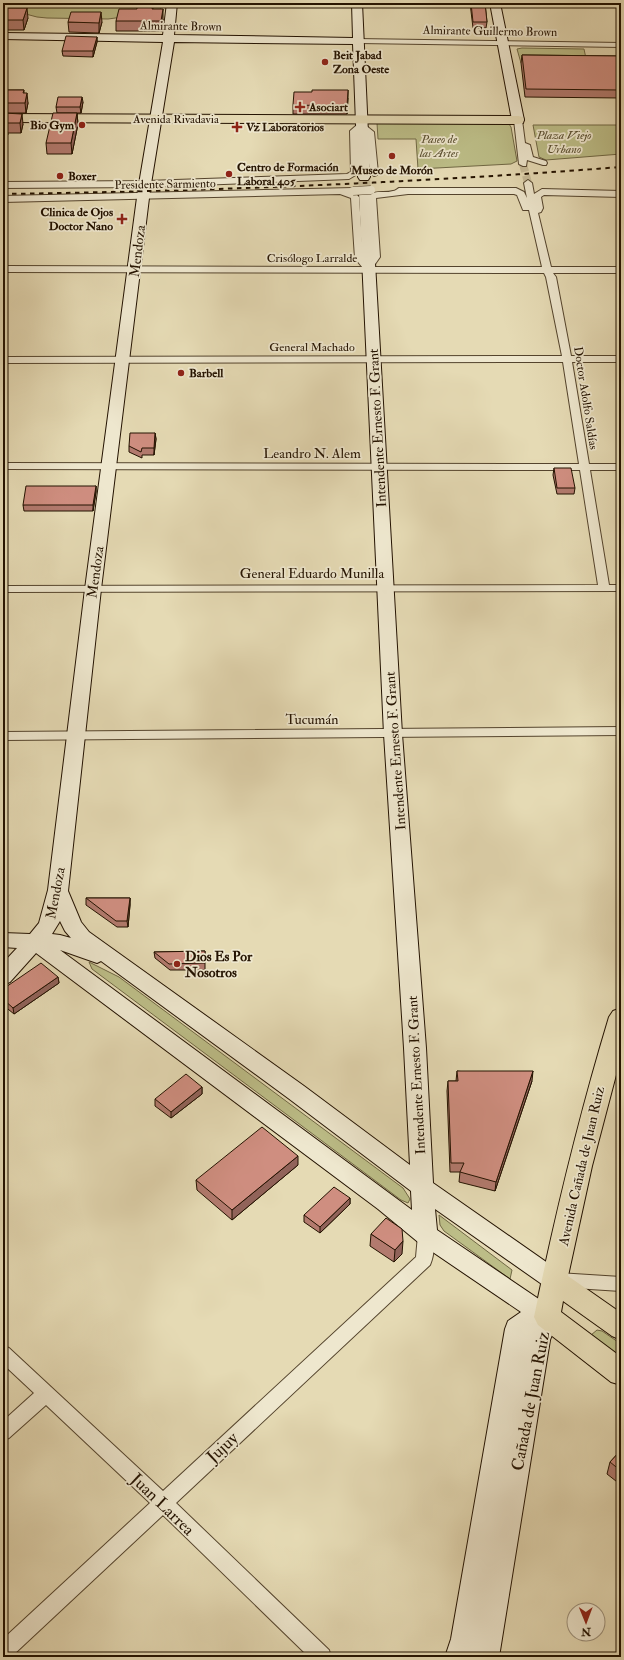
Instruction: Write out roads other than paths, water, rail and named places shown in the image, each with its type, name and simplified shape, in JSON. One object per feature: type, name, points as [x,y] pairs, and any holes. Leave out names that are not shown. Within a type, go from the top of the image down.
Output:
[{"type":"main road","name":"Avenida Rivadavia","points":[[3,118],[361,123],[518,120]]},
{"type":"main road","name":"Avenida Cañada de Juan Ruiz","points":[[547,1317],[554,1280],[603,1072],[621,1017]]},
{"type":"main road","points":[[554,1280],[621,1328]]},
{"type":"main road","points":[[547,1317],[621,1373]]},
{"type":"street","name":"Mendoza","points":[[3,977],[48,926],[53,913],[58,890],[93,589],[110,467],[143,197],[168,38],[172,3]]},
{"type":"street","points":[[357,3],[364,175]]},
{"type":"street","points":[[496,3],[518,120],[523,164]]},
{"type":"street","name":"Almirante Brown","points":[[3,36],[359,41]]},
{"type":"street","name":"Almirante Guillermo Brown","points":[[359,41],[621,45]]},
{"type":"street","points":[[520,137],[524,139],[529,158],[543,163]]},
{"type":"street","name":"Presidente Sarmiento","points":[[3,185],[146,184],[364,175]]},
{"type":"street","points":[[528,184],[534,216]]},
{"type":"street","name":"Presidente Sarmiento","points":[[3,199],[143,197],[339,191],[519,192]]},
{"type":"street","name":"Intendente Ernesto F. Grant","points":[[339,191],[351,194],[355,198],[358,258],[368,269]]},
{"type":"street","name":"Intendente Ernesto F. Grant","points":[[368,269],[376,258],[372,197],[379,195],[400,194],[407,191]]},
{"type":"street","name":"Intendente Ernesto F. Grant","points":[[363,192],[374,359],[378,467],[393,734],[416,1048],[422,1187],[426,1235]]},
{"type":"street","name":"Doctor Adolfo Saldías","points":[[519,192],[526,209],[534,216],[544,263],[551,277],[567,359],[604,588]]},
{"type":"street","name":"Doctor Adolfo Saldías","points":[[534,216],[540,208],[537,196],[542,192],[621,194]]},
{"type":"street","name":"Crisólogo Larralde","points":[[3,269],[621,270]]},
{"type":"street","name":"General Machado","points":[[3,360],[621,359]]},
{"type":"street","name":"Leandro N. Alem","points":[[3,466],[621,468]]},
{"type":"street","name":"General Eduardo Munilla","points":[[3,589],[621,588]]},
{"type":"street","name":"Tucumán","points":[[3,736],[621,731]]},
{"type":"street","points":[[58,890],[72,926],[82,937],[296,1092],[422,1187],[554,1280],[621,1284]]},
{"type":"street","points":[[3,940],[60,942],[77,947],[128,970]]},
{"type":"street","points":[[3,958],[35,942]]},
{"type":"street","points":[[35,942],[386,1202],[426,1235],[547,1317]]},
{"type":"street","name":"Jujuy","points":[[3,1652],[424,1260],[426,1235]]},
{"type":"street","name":"Cañada de Juan Ruiz","points":[[459,1657],[465,1640],[517,1329],[526,1321],[547,1317]]},
{"type":"street","name":"Cañada de Juan Ruiz","points":[[484,1657],[538,1340],[547,1317]]},
{"type":"street","name":"Juan Larrea","points":[[3,1353],[163,1503],[322,1657]]},
{"type":"street","points":[[3,1432],[47,1394]]},
{"type":"tunnel","points":[[523,164],[528,183]]},
{"type":"tunnel","points":[[364,177],[365,193]]},
{"type":"railway","points":[[3,194],[158,191],[389,182],[621,167]]},
{"type":"place","name":"Beit Jabad Zona Oeste","points":[[325,62]]},
{"type":"place","name":"Asociart","points":[[300,107]]},
{"type":"place","name":"Bio Gym","points":[[82,125]]},
{"type":"place","name":"Vz Laboratorios","points":[[237,127]]},
{"type":"place","name":"Museo de Morón","points":[[392,156]]},
{"type":"place","name":"Centro de Formación Laboral 405","points":[[229,174]]},
{"type":"place","name":"Boxer","points":[[60,176]]},
{"type":"place","name":"Clinica de Ojos Doctor Nano","points":[[122,219]]},
{"type":"place","name":"Barbell","points":[[181,373]]},
{"type":"place","name":"Dios Es Por Nosotros","points":[[177,964]]},
{"type":"park label","name":"Plaza Viejo Urbano","points":[[564,142]]},
{"type":"park label","name":"Paseo de las Artes","points":[[439,146]]}]
